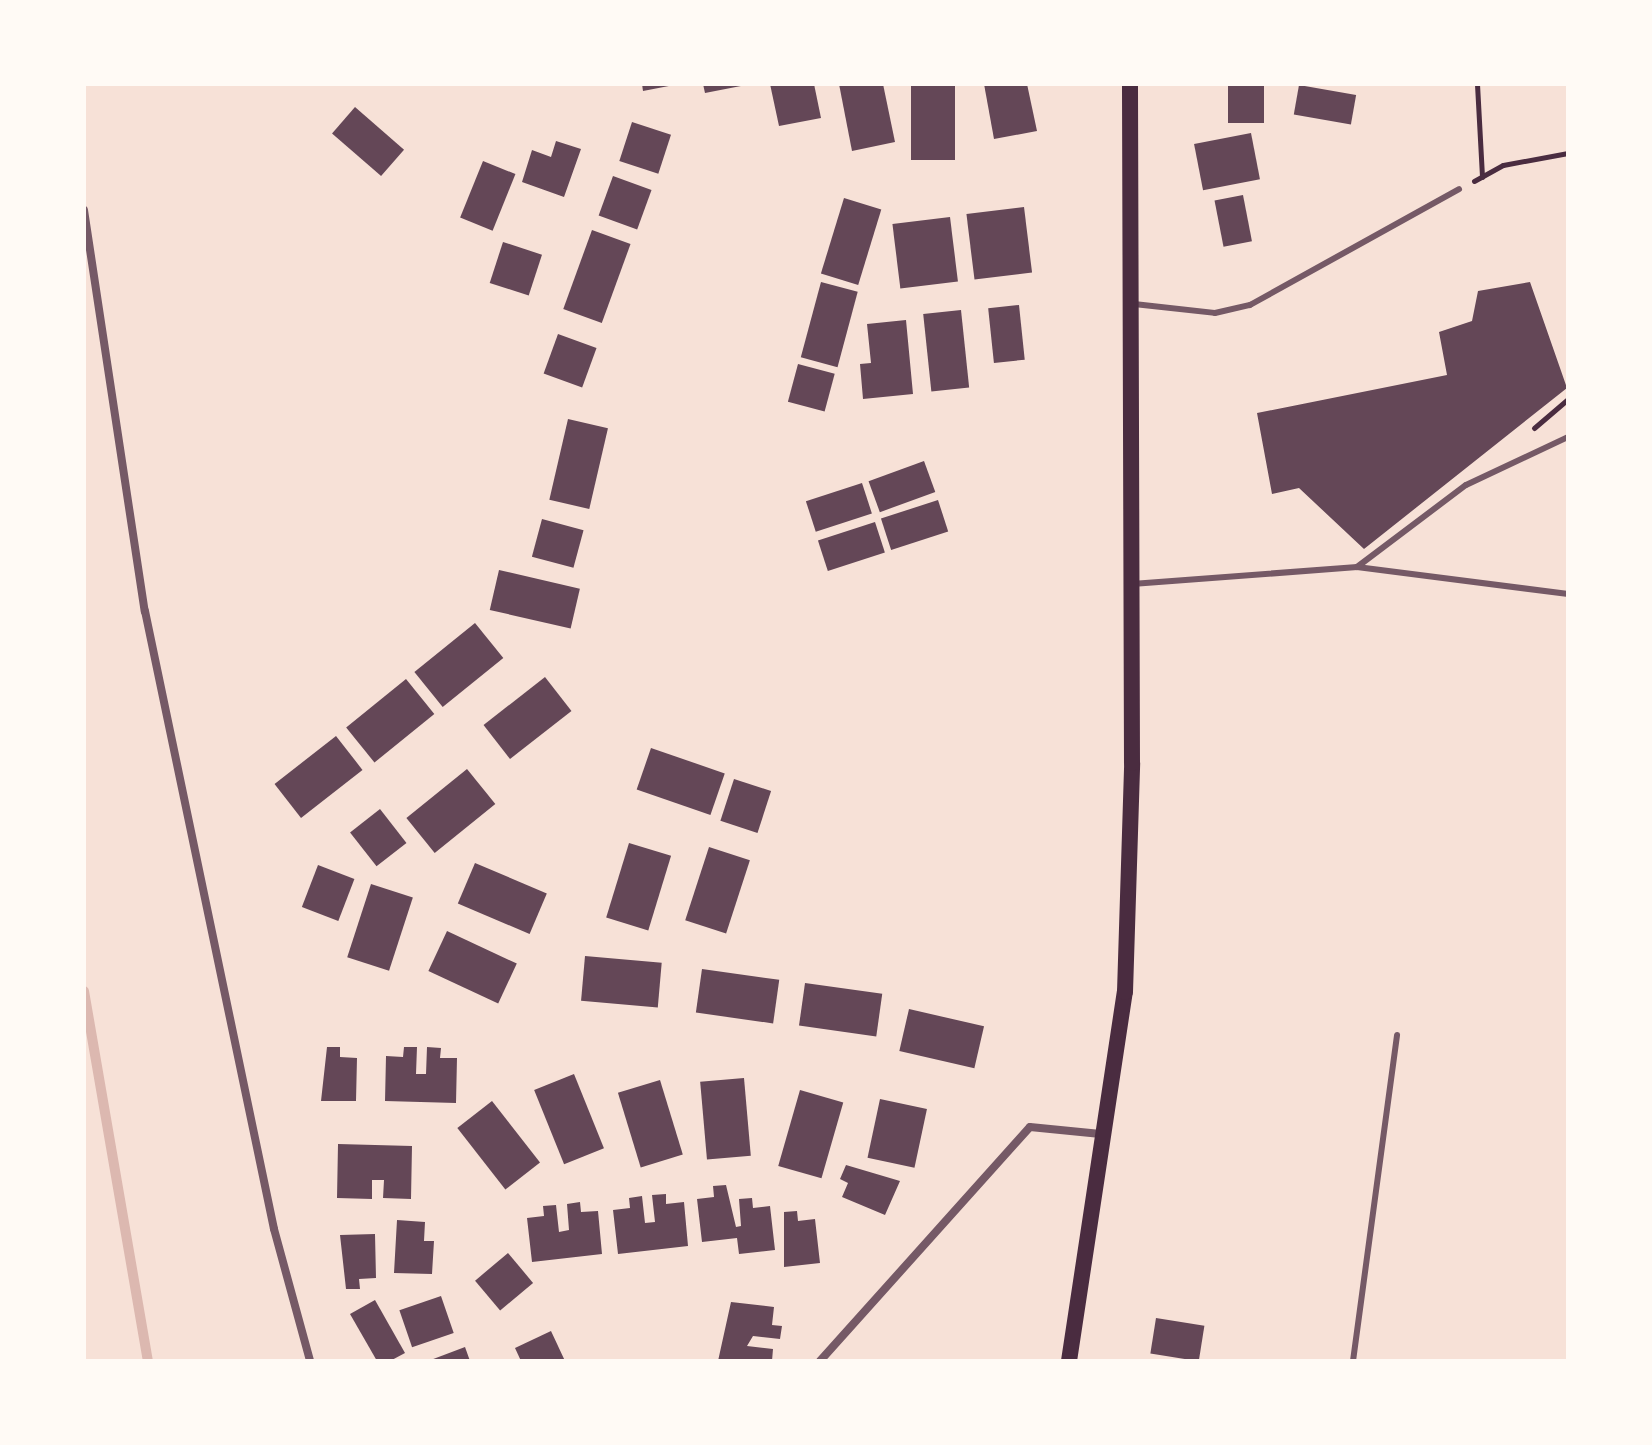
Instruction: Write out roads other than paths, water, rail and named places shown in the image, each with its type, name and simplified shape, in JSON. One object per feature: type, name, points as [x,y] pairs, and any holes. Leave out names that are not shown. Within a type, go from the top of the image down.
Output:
[{"type":"main road","points":[[1069,1361],[1101,1134],[1125,992],[1132,763],[1128,584],[1130,84]]},
{"type":"street","points":[[84,210],[145,611],[274,1229],[310,1361]]},
{"type":"street","points":[[820,1361],[1030,1127],[1101,1134]]},
{"type":"lane","points":[[1131,303],[1215,313],[1250,305],[1459,189]]},
{"type":"lane","points":[[1357,567],[1466,485],[1568,437]]},
{"type":"lane","points":[[1128,584],[1357,567],[1568,594]]},
{"type":"lane","points":[[1353,1361],[1397,1035]]},
{"type":"waterway","points":[[84,991],[148,1361]]}]
